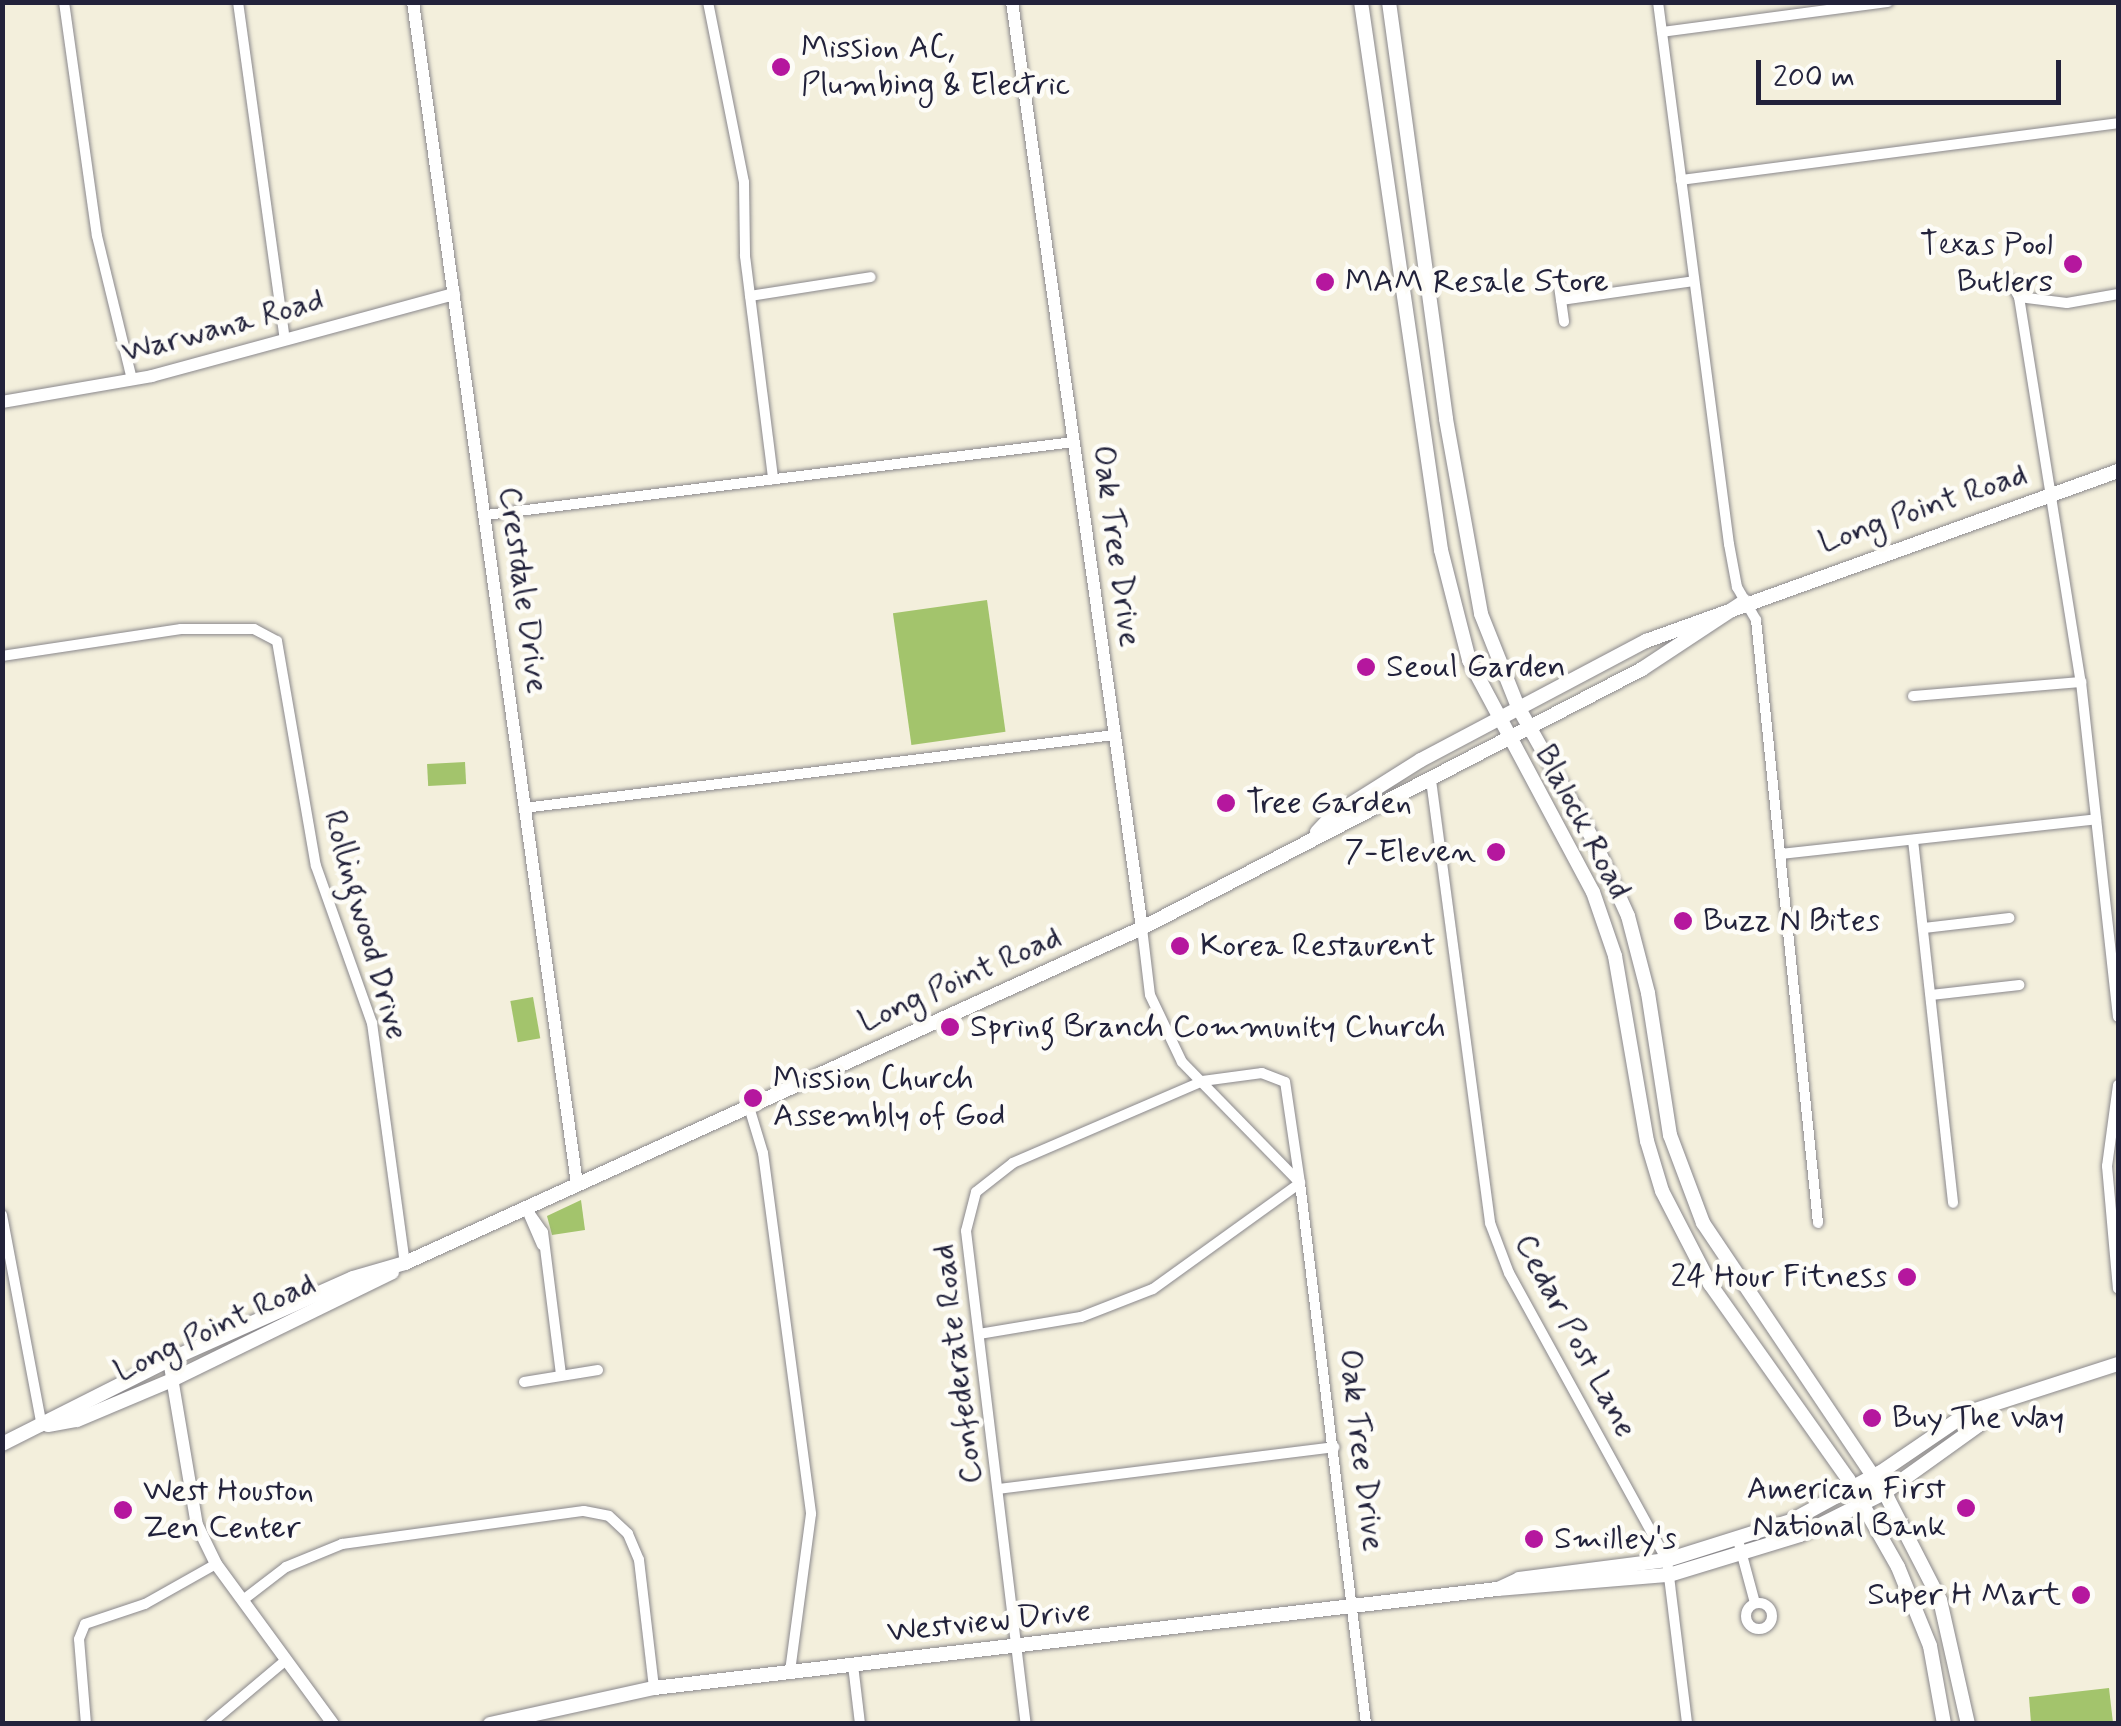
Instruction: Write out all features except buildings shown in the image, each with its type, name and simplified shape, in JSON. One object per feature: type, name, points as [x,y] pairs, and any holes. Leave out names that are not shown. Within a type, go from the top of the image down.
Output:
[{"type":"main road","name":"Blalock Road","points":[[1361,2],[1441,550],[1469,660],[1508,740],[1593,892],[1615,956],[1647,1142],[1682,1234],[1752,1344],[1863,1503],[1919,1609],[1944,1724]]},
{"type":"main road","name":"Blalock Road","points":[[1388,2],[1446,420],[1481,614],[1518,708],[1614,880],[1639,953],[1670,1135],[1703,1222],[1772,1335],[1884,1493],[1940,1600],[1968,1724]]},
{"type":"main road","points":[[1380,131],[1406,126]]},
{"type":"main road","points":[[1403,292],[1427,282]]},
{"type":"main road","points":[[1421,423],[1446,420]]},
{"type":"main road","name":"Long Point Road","points":[[1314,836],[1332,816],[1497,718],[1646,642],[1745,601],[2118,471]]},
{"type":"main road","points":[[1441,550],[1466,546]]},
{"type":"main road","name":"Long Point Road","points":[[42,1426],[78,1420],[172,1380],[364,1290],[405,1264],[1142,928],[1642,669],[1745,601]]},
{"type":"main road","points":[[1593,892],[1614,880]]},
{"type":"main road","points":[[1630,1044],[1653,1042]]},
{"type":"main road","points":[[1682,1234],[1703,1222]]},
{"type":"main road","name":"Long Point Road","points":[[2,1444],[42,1426],[72,1405],[169,1360],[353,1278],[405,1264]]},
{"type":"main road","points":[[1752,1344],[1772,1335]]},
{"type":"main road","name":"Westview Drive","points":[[1668,1568],[1854,1488],[1969,1412],[1986,1412],[2118,1364]]},
{"type":"main road","name":"Westview Drive","points":[[490,1724],[654,1688],[1497,1589],[1519,1579],[1668,1568],[1743,1557],[1884,1493],[1978,1425],[1986,1412]]},
{"type":"main road","points":[[1930,1646],[1952,1640]]},
{"type":"street","points":[[64,2],[97,236],[132,380]]},
{"type":"street","points":[[238,2],[285,340]]},
{"type":"street","name":"Crestdale Drive","points":[[413,2],[578,1184]]},
{"type":"street","points":[[708,2],[744,182],[750,296],[774,479]]},
{"type":"street","name":"Oak Tree Drive","points":[[1012,2],[1150,996],[1182,1062],[1300,1184]]},
{"type":"street","points":[[1658,2],[1729,544],[1745,601],[1756,620],[1781,854],[1782,927],[1818,1224]]},
{"type":"street","points":[[1662,32],[1888,2]]},
{"type":"street","points":[[1681,180],[2118,123]]},
{"type":"street","points":[[750,296],[871,277]]},
{"type":"street","points":[[2008,278],[2019,297],[2080,682],[2118,1017]]},
{"type":"street","points":[[1558,279],[1564,322]]},
{"type":"street","points":[[1561,300],[1694,282]]},
{"type":"street","name":"Warwana Road","points":[[2,402],[132,380],[454,294]]},
{"type":"street","points":[[2019,297],[2067,303],[2118,294]]},
{"type":"street","points":[[486,515],[1074,442]]},
{"type":"street","name":"Rollingwood Drive","points":[[2,656],[181,629],[254,629],[277,641],[316,866],[372,1023],[405,1264]]},
{"type":"street","points":[[1913,696],[2080,682]]},
{"type":"street","points":[[524,808],[1114,734]]},
{"type":"street","name":"Cedar Post Lane","points":[[1431,780],[1490,1224],[1509,1273],[1668,1568],[1687,1724]]},
{"type":"street","points":[[1781,854],[2096,819]]},
{"type":"street","points":[[1914,840],[1954,1204]]},
{"type":"street","points":[[1924,928],[2010,918]]},
{"type":"street","points":[[1931,995],[2019,985]]},
{"type":"street","name":"Oak Tree Drive","points":[[1202,1081],[1262,1073],[1284,1082],[1334,1447],[1366,1724]]},
{"type":"street","name":"Confederate Road","points":[[1026,1724],[966,1231],[976,1192],[1013,1163],[1202,1081]]},
{"type":"street","points":[[2118,1085],[2107,1211],[2118,1289]]},
{"type":"street","points":[[748,1107],[764,1153],[811,1514],[790,1672]]},
{"type":"street","points":[[979,1334],[1081,1317],[1153,1289],[1300,1184]]},
{"type":"street","points":[[526,1208],[537,1218],[561,1374]]},
{"type":"street","points":[[2,1215],[42,1426]]},
{"type":"street","points":[[169,1360],[191,1505],[216,1564],[333,1724]]},
{"type":"street","points":[[524,1382],[598,1370]]},
{"type":"street","points":[[998,1489],[1334,1447]]},
{"type":"street","points":[[244,1600],[286,1567],[342,1544],[584,1511],[609,1516],[628,1534],[639,1560],[654,1688]]},
{"type":"street","points":[[1738,1540],[1756,1604]]},
{"type":"street","points":[[86,1724],[79,1639],[85,1624],[145,1604],[216,1564]]},
{"type":"street","points":[[210,1724],[286,1660]]},
{"type":"street","points":[[853,1665],[860,1724]]},
{"type":"green space","points":[[987,600],[1006,732],[911,745],[893,613]]},
{"type":"green space","points":[[465,762],[466,784],[428,786],[427,764]]},
{"type":"green space","points":[[533,997],[540,1038],[518,1042],[510,1001]]},
{"type":"green space","points":[[581,1200],[585,1230],[552,1235],[547,1216]]},
{"type":"green space","points":[[2109,1688],[2113,1723],[2031,1723],[2029,1697]]},
{"type":"place","name":"Mission AC, Plumbing & Electric","points":[[781,67]]},
{"type":"place","name":"Texas Pool Butlers","points":[[2073,264]]},
{"type":"place","name":"MAM Resale Store","points":[[1325,282]]},
{"type":"place","name":"Seoul Garden","points":[[1366,667]]},
{"type":"place","name":"Tree Garden","points":[[1226,803]]},
{"type":"place","name":"7-Eleven","points":[[1496,852]]},
{"type":"place","name":"Buzz N Bites","points":[[1683,921]]},
{"type":"place","name":"Korea Restaurent","points":[[1180,946]]},
{"type":"place","name":"Spring Branch Community Church","points":[[950,1027]]},
{"type":"place","name":"Mission Church Assembly of God","points":[[753,1098]]},
{"type":"place","name":"24 Hour Fitness","points":[[1907,1277]]},
{"type":"place","name":"Buy The Way","points":[[1872,1418]]},
{"type":"place","name":"American First National Bank","points":[[1966,1508]]},
{"type":"place","name":"West Houston Zen Center","points":[[123,1510]]},
{"type":"place","name":"Smilley's","points":[[1534,1539]]},
{"type":"place","name":"Super H Mart","points":[[2081,1595]]}]
